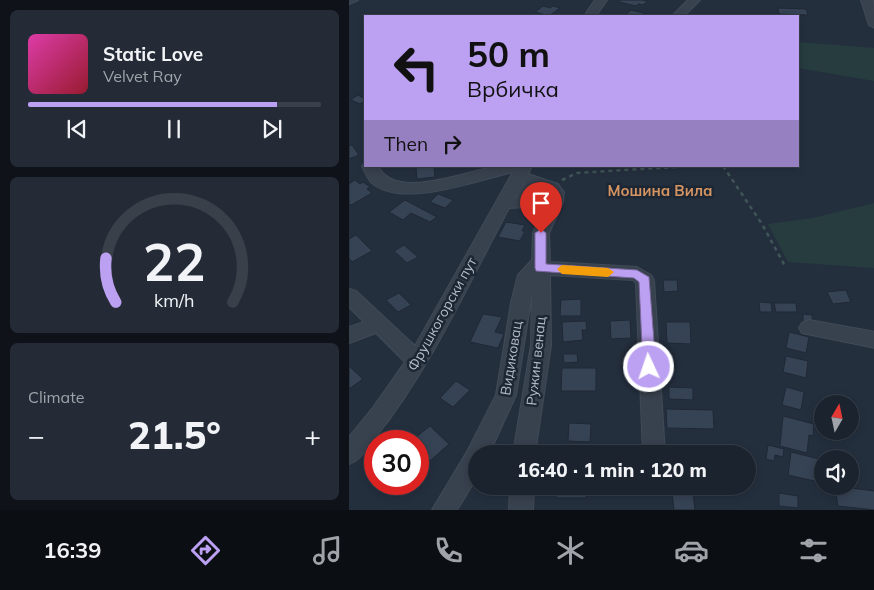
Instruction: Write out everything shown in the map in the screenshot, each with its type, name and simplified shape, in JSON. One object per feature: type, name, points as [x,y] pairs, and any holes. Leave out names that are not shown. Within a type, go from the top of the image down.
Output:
[{"type":"street","points":[[591,15],[601,0]]},
{"type":"street","points":[[679,15],[694,0]]},
{"type":"street","points":[[867,0],[874,25]]},
{"type":"street","points":[[370,167],[372,174],[380,182],[397,188],[428,188],[528,175]]},
{"type":"street","name":"Фрушкогорски пут","points":[[349,454],[380,416],[417,361],[505,202],[528,175]]},
{"type":"street","name":"Ружин венац","points":[[525,445],[541,345],[541,233],[555,202],[556,192],[528,175]]},
{"type":"street","points":[[540,266],[637,274],[645,280],[654,445]]},
{"type":"street","name":"Видиковац","points":[[482,445],[497,419],[507,395],[520,303],[527,275],[540,266]]},
{"type":"street","points":[[349,296],[417,361]]},
{"type":"street","points":[[349,335],[380,324]]},
{"type":"street","points":[[809,328],[874,340]]},
{"type":"street","name":"Видиковац","points":[[445,510],[468,470]]},
{"type":"street","points":[[521,510],[522,495]]},
{"type":"path","points":[[528,175],[675,167]]},
{"type":"path","points":[[724,167],[762,224],[786,268]]},
{"type":"green space","points":[[799,42],[874,48],[874,81],[799,68]]},
{"type":"green space","points":[[874,203],[874,268],[788,262],[768,224],[813,218]]},
{"type":"building","points":[[621,0],[647,1],[643,5],[638,4],[636,6],[619,2]]},
{"type":"building","points":[[543,6],[560,8],[550,15],[535,12]]},
{"type":"building","points":[[778,8],[806,9],[808,15],[779,14]]},
{"type":"building","points":[[631,10],[651,15],[626,15]]},
{"type":"building","points":[[358,95],[364,98],[364,102],[360,104],[351,100]]},
{"type":"building","points":[[352,145],[359,155],[349,159],[349,146]]},
{"type":"building","points":[[434,167],[435,177],[417,179],[416,168]]},
{"type":"building","points":[[355,180],[360,184],[363,182],[370,187],[367,189],[372,193],[351,205],[349,204],[349,184]]},
{"type":"building","points":[[438,194],[453,200],[445,208],[430,202]]},
{"type":"building","points":[[405,200],[437,217],[430,222],[411,213],[403,220],[389,212]]},
{"type":"building","points":[[506,222],[525,225],[522,231],[525,231],[520,241],[498,237]]},
{"type":"building","points":[[356,235],[372,251],[352,262],[349,258],[349,239]]},
{"type":"building","points":[[404,245],[418,257],[407,263],[394,251]]},
{"type":"building","points":[[663,280],[677,280],[678,291],[664,292]]},
{"type":"building","points":[[846,290],[851,302],[833,304],[827,292]]},
{"type":"building","points":[[399,293],[411,305],[398,312],[386,300]]},
{"type":"building","points":[[581,299],[581,316],[560,316],[561,300]]},
{"type":"building","points":[[759,302],[771,303],[772,312],[760,312]]},
{"type":"building","points":[[774,303],[796,303],[797,312],[776,312]]},
{"type":"building","points":[[483,314],[502,317],[495,332],[504,334],[498,348],[470,342]]},
{"type":"building","points":[[803,314],[812,315],[813,325],[803,324]]},
{"type":"building","points":[[630,320],[631,338],[611,339],[610,321]]},
{"type":"building","points":[[586,321],[587,330],[582,330],[583,340],[563,342],[562,322]]},
{"type":"building","points":[[666,322],[690,322],[691,344],[667,343]]},
{"type":"building","points":[[789,332],[809,337],[806,353],[786,348]]},
{"type":"building","points":[[563,354],[577,354],[578,362],[564,363]]},
{"type":"building","points":[[786,356],[808,361],[806,378],[783,372]]},
{"type":"building","points":[[349,366],[363,379],[349,389]]},
{"type":"building","points":[[562,368],[596,368],[596,391],[561,391]]},
{"type":"building","points":[[456,381],[470,390],[453,407],[440,398]]},
{"type":"building","points":[[669,387],[693,388],[693,400],[669,399]]},
{"type":"building","points":[[786,387],[804,392],[801,410],[782,405]]},
{"type":"building","points":[[666,409],[713,410],[714,429],[667,428]]},
{"type":"building","points":[[783,416],[814,424],[813,436],[809,435],[807,453],[780,446]]},
{"type":"building","points":[[569,423],[591,424],[590,442],[568,441]]},
{"type":"building","points":[[430,426],[449,444],[430,461],[429,430],[425,430]]},
{"type":"building","points":[[768,445],[784,449],[783,457],[775,455],[774,461],[766,459]]},
{"type":"building","points":[[791,452],[814,458],[814,481],[788,475]]},
{"type":"building","points":[[859,489],[875,491],[875,510],[838,506],[836,495],[859,495]]},
{"type":"building","points":[[779,493],[798,496],[798,508],[779,506]]},
{"type":"building","points":[[556,495],[586,495],[586,498],[556,498]]},
{"type":"building","points":[[672,495],[693,495],[695,510],[674,510]]},
{"type":"slow traffic","points":[[562,269],[608,272]]},
{"type":"district","name":"Мошина Вила","points":[[660,190]]},
{"type":"route","points":[[541,233],[539,247],[541,268],[637,274],[645,280],[649,367]]}]
